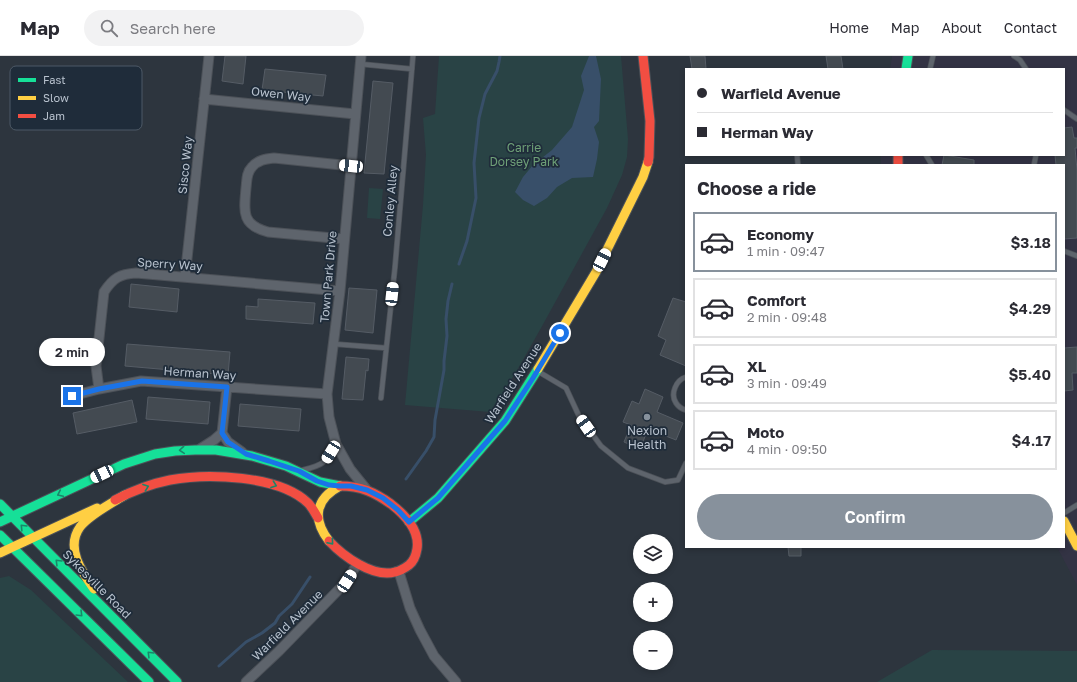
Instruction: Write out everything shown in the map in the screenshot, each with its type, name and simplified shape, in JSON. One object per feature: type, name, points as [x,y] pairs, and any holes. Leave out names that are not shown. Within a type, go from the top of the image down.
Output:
[{"type":"street","name":"Sisco Way","points":[[185,276],[208,56]]},
{"type":"street","name":"Warfield Avenue","points":[[409,522],[438,498],[505,421],[537,371],[596,272],[643,177],[649,157],[650,121],[643,56]]},
{"type":"street","points":[[906,68],[908,56]]},
{"type":"street","name":"Town Park Drive","points":[[360,60],[340,291],[327,394],[329,417],[336,444],[350,469],[367,490]]},
{"type":"street","name":"Owen Way","points":[[204,99],[355,114]]},
{"type":"street","points":[[344,239],[259,230],[253,226],[246,216],[244,208],[247,177],[250,169],[255,164],[263,160],[274,158],[351,166]]},
{"type":"street","name":"Sperry Way","points":[[99,389],[96,366],[104,292],[108,285],[118,276],[126,273],[136,273],[185,276],[340,291]]},
{"type":"street","name":"Herman Way","points":[[72,396],[142,381],[327,394]]},
{"type":"street","points":[[227,387],[222,433],[228,442],[246,454]]},
{"type":"street","points":[[200,449],[222,433]]},
{"type":"street","points":[[0,522],[115,468],[163,452],[200,449],[246,454],[299,471],[317,481],[329,485],[351,486],[367,490],[383,498],[398,510],[415,530],[418,541],[418,549],[413,560],[399,572],[390,574],[378,572],[357,564],[342,554],[328,540],[320,527],[318,518],[312,508],[306,501],[293,492],[266,482],[217,477],[168,480],[150,486],[125,495],[0,553]]},
{"type":"street","points":[[318,518],[323,499],[331,490],[340,486]]},
{"type":"street","points":[[113,618],[80,568],[75,554],[74,544],[81,527],[91,517],[125,495]]},
{"type":"street","name":"Sykesville Road","points":[[0,504],[177,682]]},
{"type":"street","points":[[1065,523],[1077,546]]},
{"type":"street","points":[[0,535],[149,682]]},
{"type":"street","name":"Warfield Avenue","points":[[246,682],[279,651],[347,581],[357,564]]},
{"type":"street","points":[[399,572],[410,608],[420,630],[434,656],[456,682]]},
{"type":"lane","name":"Conley Alley","points":[[381,398],[395,268],[413,56]]},
{"type":"lane","points":[[930,68],[933,56]]},
{"type":"lane","points":[[1014,56],[1020,60],[1025,68]]},
{"type":"lane","points":[[360,60],[412,69]]},
{"type":"lane","points":[[1065,111],[1077,119]]},
{"type":"lane","points":[[1065,251],[1077,256]]},
{"type":"lane","points":[[334,344],[386,348]]},
{"type":"lane","points":[[537,371],[566,388],[580,416],[601,446],[628,468],[666,482],[678,480],[685,465]]},
{"type":"lane","points":[[685,377],[676,383],[674,392],[675,403],[685,410]]},
{"type":"lane","points":[[299,471],[318,467],[326,460],[336,444]]},
{"type":"lane","points":[[1065,512],[1077,505]]},
{"type":"shaded area","points":[[589,56],[596,56],[601,79],[599,121],[594,127],[599,142],[593,177],[572,178],[557,187],[547,198],[534,206],[523,200],[515,192],[523,177],[533,165],[552,150],[572,127],[584,90],[581,76]]},
{"type":"shaded area","points":[[892,56],[1077,56],[1077,585],[1058,548],[1065,548],[1065,164],[881,164],[881,156],[1065,156],[1065,68],[890,68]]},
{"type":"green space","name":"Carrie Dorsey Park","points":[[439,56],[621,56],[628,139],[627,157],[622,175],[607,208],[541,328],[516,372],[490,412],[405,405],[423,205],[426,155],[423,118],[435,114]]},
{"type":"green space","points":[[369,188],[383,189],[380,219],[367,218]]},
{"type":"green space","points":[[9,576],[31,590],[128,682],[0,682],[0,578]]},
{"type":"green space","points":[[932,650],[1077,651],[1077,682],[877,682]]},
{"type":"building","points":[[225,56],[246,56],[243,84],[222,81]]},
{"type":"building","points":[[690,56],[705,56],[706,68],[692,68]]},
{"type":"building","points":[[826,56],[841,56],[843,68],[828,68]]},
{"type":"building","points":[[265,69],[326,75],[323,96],[262,90]]},
{"type":"building","points":[[373,81],[393,83],[384,174],[364,173]]},
{"type":"building","points":[[1072,127],[1074,138],[1077,138],[1077,148],[1075,148],[1077,170],[1077,238],[1065,239],[1065,164],[1056,164],[1055,156],[1065,156],[1065,128]]},
{"type":"building","points":[[944,156],[974,160],[974,164],[942,164]]},
{"type":"building","points":[[131,284],[179,289],[177,312],[129,307]]},
{"type":"building","points":[[349,288],[377,290],[373,333],[345,330]]},
{"type":"building","points":[[673,298],[685,302],[685,366],[660,355],[666,340],[658,336]]},
{"type":"building","points":[[258,299],[315,303],[313,324],[246,319],[246,306],[258,307]]},
{"type":"building","points":[[127,344],[230,352],[228,375],[125,366]]},
{"type":"building","points":[[1077,347],[1077,373],[1072,373],[1073,390],[1065,391],[1065,348]]},
{"type":"building","points":[[346,357],[369,359],[368,371],[366,370],[363,400],[342,399]]},
{"type":"building","name":"Nexion Health","points":[[645,389],[663,397],[657,412],[683,423],[676,440],[648,429],[640,449],[624,442],[631,425],[623,422],[632,401],[639,404]]},
{"type":"building","points":[[148,397],[210,402],[208,424],[146,419]]},
{"type":"building","points":[[132,400],[137,422],[77,434],[73,413]]},
{"type":"building","points":[[240,404],[301,409],[299,431],[238,426]]},
{"type":"building","points":[[788,548],[801,548],[801,556],[789,556]]},
{"type":"waterway","points":[[459,264],[467,241],[476,198],[474,163],[479,118],[485,94],[497,71],[500,56]]},
{"type":"waterway","points":[[406,479],[434,437],[435,420],[444,370],[447,336],[446,319],[452,284]]},
{"type":"waterway","points":[[219,666],[246,642],[262,633],[275,623],[279,616],[292,604],[310,577]]},
{"type":"traffic: fast","points":[[906,68],[908,56]]},
{"type":"traffic: fast","points":[[409,522],[438,498],[505,421],[538,369]]},
{"type":"traffic: fast","points":[[0,522],[124,464],[155,454],[175,451],[216,450],[252,456],[286,466],[320,482],[340,486]]},
{"type":"traffic: fast","points":[[0,504],[177,682]]},
{"type":"traffic: fast","points":[[0,535],[149,682]]},
{"type":"traffic: slow","points":[[538,369],[596,272],[643,177],[648,162]]},
{"type":"traffic: slow","points":[[329,541],[320,525],[318,517],[319,510],[325,497],[340,486]]},
{"type":"traffic: slow","points":[[94,589],[77,560],[74,543],[76,535],[80,527],[89,518],[125,495]]},
{"type":"traffic: slow","points":[[0,553],[97,508]]},
{"type":"traffic: slow","points":[[1065,523],[1077,546]]},
{"type":"traffic: jam","points":[[643,56],[650,121],[648,162]]},
{"type":"traffic: jam","points":[[898,156],[898,164]]},
{"type":"traffic: jam","points":[[115,500],[141,488],[170,480],[203,477],[242,478],[279,487],[295,494],[308,503],[318,518]]},
{"type":"traffic: jam","points":[[329,541],[350,559],[368,569],[377,572],[397,572],[411,563],[417,551],[417,542],[414,529],[396,508],[379,496],[367,490],[340,486]]},
{"type":"place","name":"Nexion Health","points":[[647,417]]},
{"type":"route","points":[[72,396],[142,381],[227,387],[222,433],[228,442],[246,454],[299,471],[317,481],[329,485],[351,486],[367,490],[383,498],[398,510],[409,522],[438,498],[505,421],[560,333]]}]
